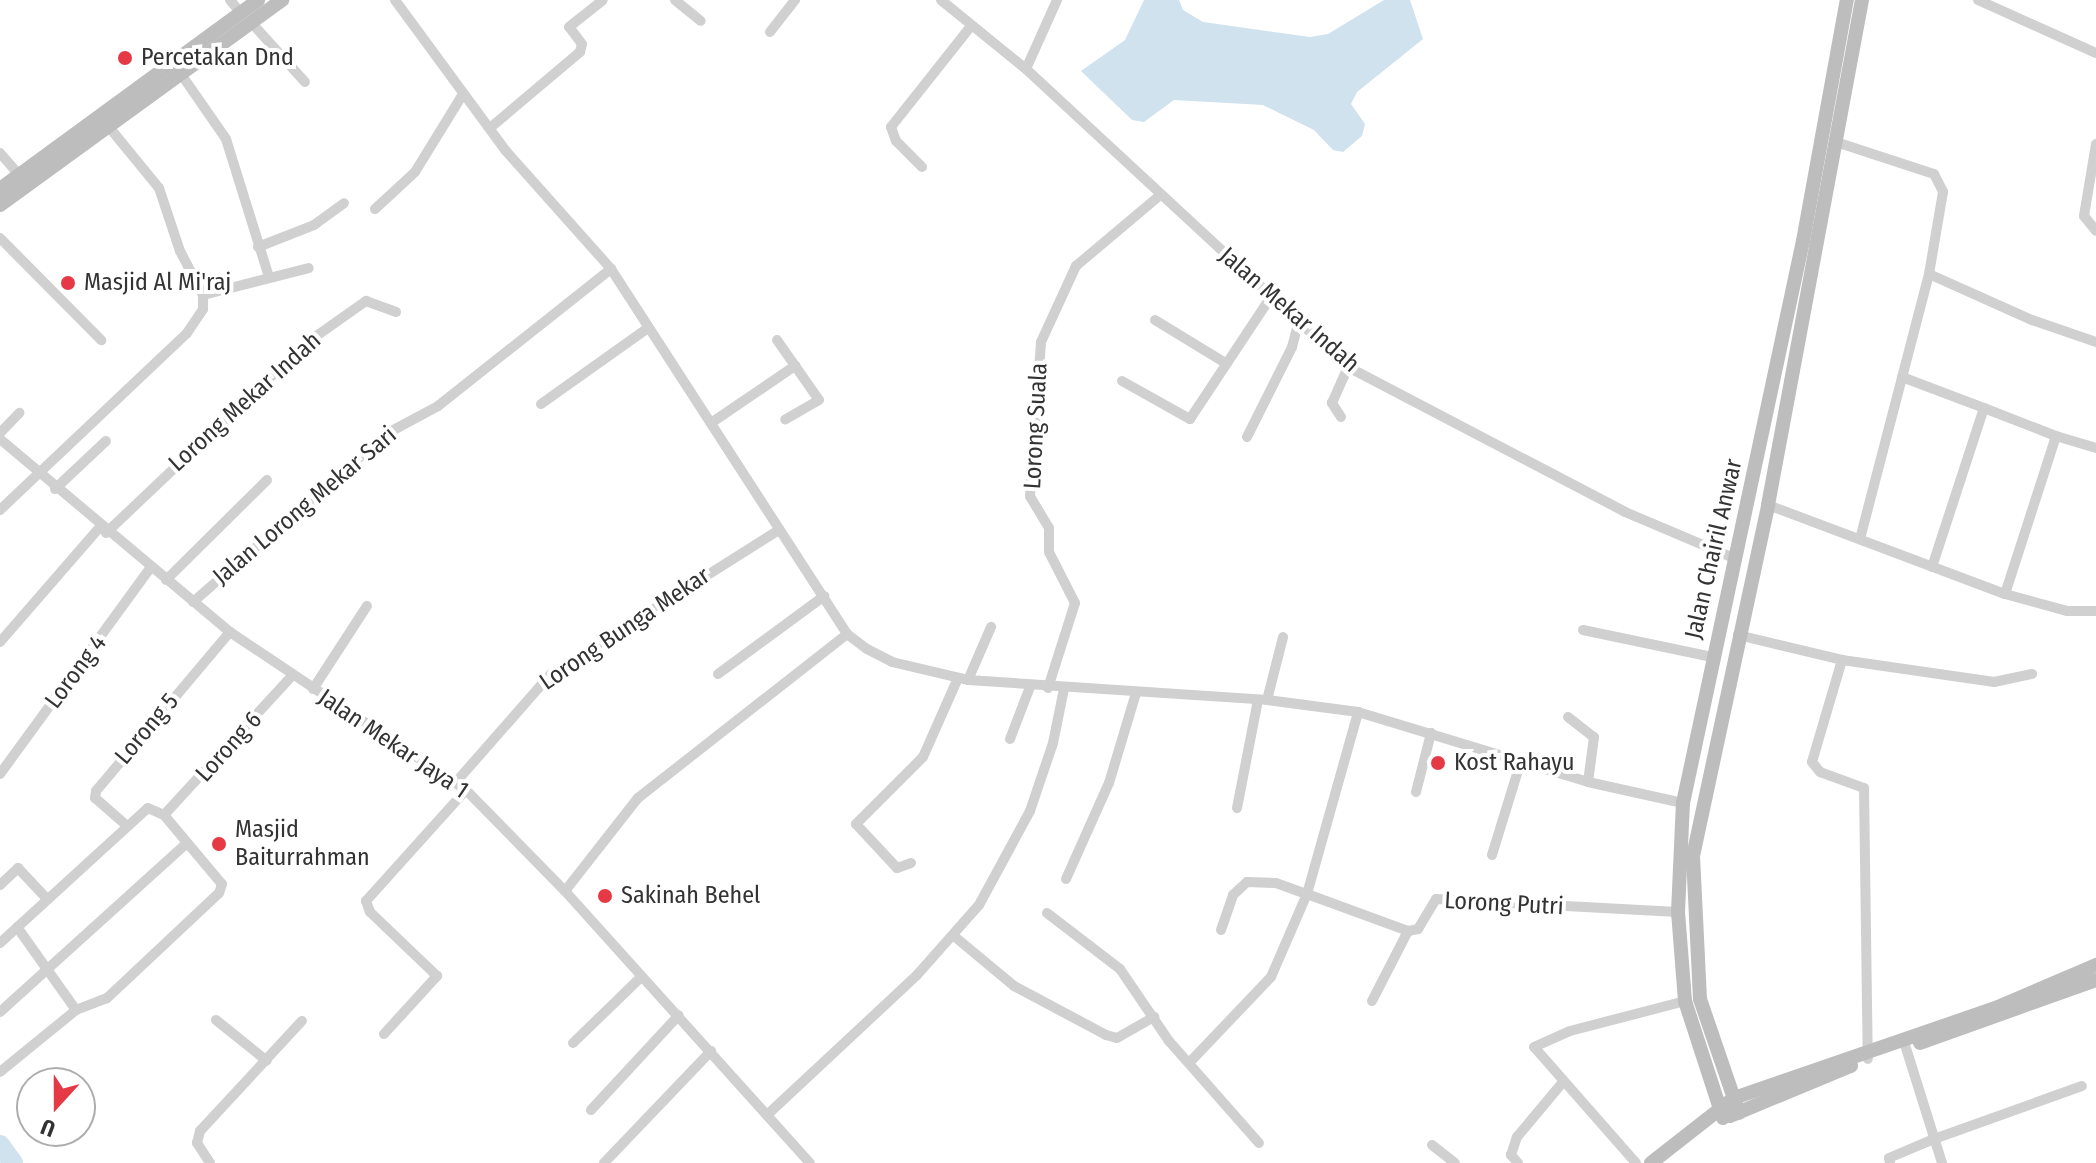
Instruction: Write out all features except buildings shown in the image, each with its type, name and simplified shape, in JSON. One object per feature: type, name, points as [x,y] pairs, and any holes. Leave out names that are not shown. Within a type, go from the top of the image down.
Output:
[{"type":"main road","points":[[0,205],[109,127],[159,81],[181,74],[245,17],[258,0]]},
{"type":"main road","points":[[0,189],[159,81],[245,17],[282,0]]},
{"type":"main road","name":"Jalan Chairil Anwar","points":[[1720,1113],[1685,1001],[1678,912],[1683,803],[1763,431],[1847,0]]},
{"type":"main road","name":"Jalan Chairil Anwar","points":[[1739,1113],[1700,999],[1693,856],[1768,505],[1862,0]]},
{"type":"main road","points":[[1763,431],[1781,434]]},
{"type":"main road","points":[[1651,1163],[1720,1113],[1734,1098],[1868,1055],[1998,1007],[2096,965]]},
{"type":"main road","points":[[1720,1113],[1739,1113],[1868,1055],[1906,1048],[2096,980]]},
{"type":"street","points":[[230,0],[305,82]]},
{"type":"street","points":[[395,0],[490,128],[611,269],[847,634],[892,662],[963,679],[1030,687],[1263,700],[1358,712],[1588,782],[1683,803]]},
{"type":"street","points":[[490,128],[580,52],[582,44],[569,27],[603,0]]},
{"type":"street","points":[[675,0],[701,21]]},
{"type":"street","points":[[770,32],[795,0]]},
{"type":"street","name":"Jalan Mekar Indah","points":[[941,0],[1026,69],[1159,196],[1272,295],[1348,367],[1625,512],[1736,559]]},
{"type":"street","points":[[1026,69],[1057,0]]},
{"type":"street","points":[[1978,0],[2096,53]]},
{"type":"street","points":[[922,167],[896,141],[891,127],[971,26]]},
{"type":"street","points":[[181,74],[226,139],[269,277]]},
{"type":"street","points":[[375,209],[415,172],[463,94]]},
{"type":"street","points":[[0,510],[187,333],[203,309],[203,295],[180,251],[159,188],[109,127]]},
{"type":"street","points":[[1836,142],[1941,180],[1929,274],[1860,538]]},
{"type":"street","points":[[2096,144],[2084,212],[2085,222],[2096,231]]},
{"type":"street","points":[[0,153],[19,175]]},
{"type":"street","name":"Lorong Suala","points":[[1048,688],[1075,603],[1049,552],[1049,528],[1030,496],[1041,342],[1076,266],[1159,196]]},
{"type":"street","points":[[258,247],[314,225],[344,203]]},
{"type":"street","points":[[0,238],[101,340]]},
{"type":"street","points":[[203,295],[309,268]]},
{"type":"street","name":"Jalan Lorong Mekar Sari","points":[[193,602],[386,434],[438,406],[611,269]]},
{"type":"street","points":[[1929,274],[2032,320],[2096,342]]},
{"type":"street","points":[[1122,381],[1190,419],[1272,295]]},
{"type":"street","name":"Lorong Mekar Indah","points":[[103,530],[305,344],[366,301],[396,312]]},
{"type":"street","points":[[1155,320],[1227,364]]},
{"type":"street","points":[[1247,437],[1292,347],[1299,321]]},
{"type":"street","points":[[541,404],[648,328]]},
{"type":"street","points":[[777,340],[819,400],[785,420]]},
{"type":"street","points":[[711,423],[795,366]]},
{"type":"street","points":[[1341,417],[1332,403],[1348,367]]},
{"type":"street","points":[[1902,377],[2056,436],[2096,448]]},
{"type":"street","points":[[1932,567],[1984,408]]},
{"type":"street","points":[[0,436],[19,413]]},
{"type":"street","name":"Jalan Mekar Jaya 1","points":[[0,436],[103,530],[230,632],[291,677],[466,790],[565,891],[810,1163]]},
{"type":"street","points":[[2005,594],[2056,436]]},
{"type":"street","points":[[55,489],[106,441]]},
{"type":"street","points":[[166,580],[267,480]]},
{"type":"street","points":[[1768,505],[2005,594],[2067,611],[2096,611]]},
{"type":"street","points":[[0,642],[103,530]]},
{"type":"street","name":"Lorong Bunga Mekar","points":[[456,782],[551,674],[779,530]]},
{"type":"street","name":"Lorong 4","points":[[0,774],[150,568]]},
{"type":"street","points":[[718,674],[824,596]]},
{"type":"street","points":[[313,689],[367,606]]},
{"type":"street","points":[[911,863],[897,868],[856,824],[932,744],[991,627]]},
{"type":"street","points":[[1583,630],[1712,657]]},
{"type":"street","name":"Lorong 5","points":[[126,825],[95,798],[96,791],[230,632]]},
{"type":"street","points":[[565,891],[638,798],[847,634]]},
{"type":"street","points":[[1738,635],[1842,660],[1994,682],[2032,674]]},
{"type":"street","points":[[1237,808],[1263,700],[1283,637]]},
{"type":"street","points":[[1842,660],[1812,762],[1820,772],[1864,788],[1868,1055]]},
{"type":"street","name":"Lorong 6","points":[[164,815],[291,677]]},
{"type":"street","points":[[1010,739],[1030,687]]},
{"type":"street","points":[[767,1115],[954,936],[979,905],[1030,811],[1053,743],[1064,689]]},
{"type":"street","points":[[1066,879],[1109,783],[1136,693]]},
{"type":"street","points":[[1190,1062],[1271,977],[1307,894],[1358,712]]},
{"type":"street","points":[[1568,717],[1594,737],[1588,782]]},
{"type":"street","points":[[1416,792],[1431,733]]},
{"type":"street","points":[[1492,855],[1521,761]]},
{"type":"street","points":[[384,1034],[437,976],[370,912],[366,901],[466,790]]},
{"type":"street","points":[[0,943],[148,808],[164,815],[185,845],[220,879],[219,893],[107,998],[76,1010],[0,1072]]},
{"type":"street","points":[[0,1012],[185,845]]},
{"type":"street","points":[[0,885],[18,868],[47,899]]},
{"type":"street","points":[[1221,930],[1233,895],[1247,882],[1276,883],[1408,931],[1372,1001]]},
{"type":"street","name":"Lorong Putri","points":[[1408,931],[1418,929],[1436,899],[1678,912]]},
{"type":"street","points":[[1047,913],[1120,969],[1154,1017],[1259,1143]]},
{"type":"street","points":[[17,927],[76,1010]]},
{"type":"street","points":[[954,936],[1014,986],[1106,1035],[1117,1038],[1154,1017]]},
{"type":"street","points":[[573,1043],[641,977]]},
{"type":"street","points":[[1636,1163],[1563,1082],[1535,1045],[1685,1001]]},
{"type":"street","points":[[591,1110],[679,1015]]},
{"type":"street","points":[[216,1020],[267,1061]]},
{"type":"street","points":[[210,1163],[197,1143],[200,1131],[302,1021]]},
{"type":"street","points":[[1906,1048],[1942,1163]]},
{"type":"street","points":[[604,1163],[711,1051]]},
{"type":"street","points":[[1518,1163],[1511,1155],[1517,1137],[1563,1082]]},
{"type":"street","points":[[1890,1163],[1889,1158],[1934,1139],[2082,1086]]},
{"type":"street","points":[[1432,1145],[1455,1163]]},
{"type":"water","points":[[1144,0],[1179,0],[1183,10],[1203,22],[1310,37],[1328,34],[1384,0],[1410,0],[1423,39],[1357,92],[1351,104],[1365,124],[1362,136],[1343,152],[1333,150],[1314,130],[1263,105],[1174,100],[1144,122],[1132,120],[1081,71],[1125,40]]},
{"type":"waterway","points":[[0,1145],[13,1163]]},
{"type":"place","name":"Percetakan Dnd","points":[[125,58]]},
{"type":"place","name":"Masjid Al Mi'raj","points":[[68,283]]},
{"type":"place","name":"Kost Rahayu","points":[[1438,763]]},
{"type":"place","name":"Masjid Baiturrahman","points":[[219,844]]},
{"type":"place","name":"Sakinah Behel","points":[[605,896]]}]
